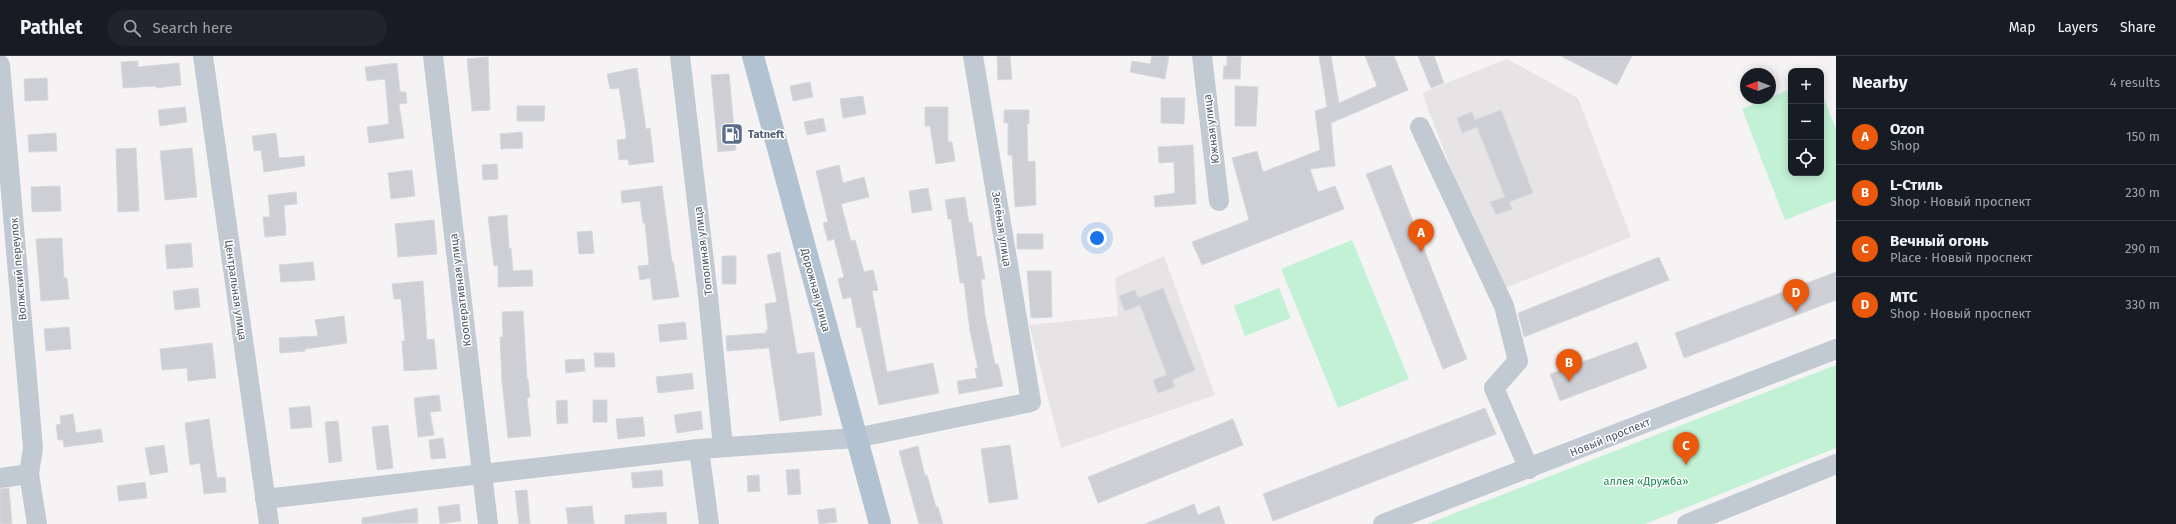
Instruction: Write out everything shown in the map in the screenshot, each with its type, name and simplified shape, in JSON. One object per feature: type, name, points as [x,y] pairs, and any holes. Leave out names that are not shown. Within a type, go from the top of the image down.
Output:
[{"type":"main road","name":"Дорожная улица","points":[[753,56],[880,524]]},
{"type":"street","name":"Центральная улица","points":[[203,56],[268,524]]},
{"type":"street","name":"Кооперативная улица","points":[[433,56],[488,524]]},
{"type":"street","name":"Тополиная улица","points":[[680,56],[708,296],[723,447]]},
{"type":"street","name":"Зелёная улица","points":[[856,438],[1031,402],[973,56]]},
{"type":"street","name":"Южная улица","points":[[1202,56],[1219,201]]},
{"type":"street","name":"Волжский переулок","points":[[0,65],[33,448],[29,474],[37,524]]},
{"type":"street","points":[[1420,127],[1504,306],[1518,361],[1494,388],[1529,469]]},
{"type":"street","name":"Новый проспект","points":[[1383,524],[1529,469],[1836,349]]},
{"type":"street","points":[[265,499],[699,449],[856,438]]},
{"type":"street","points":[[699,449],[709,524]]},
{"type":"street","points":[[1687,524],[1836,464]]},
{"type":"street","points":[[0,478],[29,474]]},
{"type":"shaded area","points":[[1507,59],[1578,98],[1631,237],[1498,291],[1422,93]]},
{"type":"shaded area","points":[[1164,256],[1215,395],[1061,448],[1029,325],[1118,316],[1115,278]]},
{"type":"green space","points":[[1788,90],[1788,176],[1824,176],[1824,99],[1836,129],[1836,200],[1785,220],[1742,109],[1754,104],[1776,104],[1776,95]]},
{"type":"green space","points":[[1352,240],[1409,379],[1338,408],[1281,269]]},
{"type":"green space","points":[[1279,288],[1291,318],[1245,336],[1234,306]]},
{"type":"green space","name":"аллея «Дружба»","points":[[1836,365],[1836,448],[1645,524],[1427,524]]},
{"type":"building","points":[[997,56],[1010,56],[1012,79],[998,80]]},
{"type":"building","points":[[1152,56],[1169,56],[1165,79],[1130,72],[1132,61],[1150,64]]},
{"type":"building","points":[[1227,56],[1241,56],[1240,79],[1223,79],[1224,66],[1227,66]]},
{"type":"building","points":[[1319,56],[1331,56],[1339,103],[1377,86],[1365,56],[1394,56],[1408,90],[1331,123],[1335,166],[1310,169],[1318,192],[1335,186],[1344,209],[1202,265],[1192,242],[1249,220],[1232,158],[1257,151],[1263,172],[1320,150],[1315,111],[1327,107]]},
{"type":"building","points":[[1418,56],[1434,56],[1444,83],[1431,88]]},
{"type":"building","points":[[1561,56],[1632,56],[1617,85]]},
{"type":"building","points":[[488,57],[490,110],[472,111],[467,59]]},
{"type":"building","points":[[138,61],[138,67],[179,63],[181,85],[156,88],[156,86],[123,88],[121,62]]},
{"type":"building","points":[[397,63],[400,92],[406,92],[407,103],[399,104],[404,138],[369,143],[367,127],[389,124],[385,79],[367,81],[365,67]]},
{"type":"building","points":[[637,68],[646,129],[650,128],[654,162],[629,165],[628,159],[619,160],[617,140],[626,139],[626,132],[619,88],[610,89],[607,74]]},
{"type":"building","points":[[729,74],[736,150],[718,152],[711,75]]},
{"type":"building","points":[[47,78],[48,100],[25,101],[24,79]]},
{"type":"building","points":[[810,82],[813,97],[793,101],[790,86]]},
{"type":"building","points":[[1235,86],[1258,87],[1256,126],[1235,126]]},
{"type":"building","points":[[863,96],[866,114],[843,118],[840,99]]},
{"type":"building","points":[[1161,98],[1185,98],[1184,124],[1161,123]]},
{"type":"building","points":[[517,106],[545,106],[544,121],[517,121]]},
{"type":"building","points":[[185,107],[187,122],[160,126],[158,110]]},
{"type":"building","points":[[925,107],[948,107],[948,142],[952,142],[955,161],[936,164],[930,126],[925,126]]},
{"type":"building","points":[[1004,110],[1029,110],[1029,124],[1027,123],[1028,162],[1035,161],[1036,205],[1015,207],[1012,155],[1008,155],[1008,123],[1004,123]]},
{"type":"building","points":[[1501,110],[1533,193],[1509,202],[1512,209],[1496,215],[1490,202],[1505,197],[1477,127],[1462,133],[1457,118],[1472,112],[1475,120]]},
{"type":"building","points":[[823,118],[826,131],[807,135],[804,122]]},
{"type":"building","points":[[522,132],[523,148],[501,149],[500,134]]},
{"type":"building","points":[[56,133],[57,151],[29,152],[28,135]]},
{"type":"building","points":[[276,133],[279,158],[304,156],[305,166],[264,172],[261,150],[254,151],[252,136]]},
{"type":"building","points":[[1193,145],[1196,204],[1155,207],[1154,196],[1175,193],[1174,162],[1159,163],[1158,147]]},
{"type":"building","points":[[136,148],[139,211],[118,212],[116,149]]},
{"type":"building","points":[[192,148],[197,197],[165,200],[160,151]]},
{"type":"building","points":[[497,164],[498,179],[483,180],[482,165]]},
{"type":"building","points":[[839,165],[843,183],[864,177],[869,197],[841,204],[851,241],[855,240],[864,272],[873,270],[878,290],[872,291],[887,372],[933,363],[939,393],[879,405],[861,327],[857,328],[851,297],[843,299],[838,279],[844,277],[834,239],[828,241],[823,223],[828,222],[816,171]]},
{"type":"building","points":[[1391,165],[1467,359],[1443,369],[1366,174]]},
{"type":"building","points":[[412,170],[415,196],[391,199],[388,173]]},
{"type":"building","points":[[60,186],[61,211],[32,212],[31,187]]},
{"type":"building","points":[[662,186],[672,262],[673,261],[679,297],[653,300],[650,278],[640,280],[638,266],[649,265],[645,223],[643,223],[640,201],[622,203],[621,191]]},
{"type":"building","points":[[928,188],[932,210],[912,213],[909,191]]},
{"type":"building","points":[[296,192],[297,204],[284,205],[286,235],[265,237],[263,217],[270,217],[268,195]]},
{"type":"building","points":[[965,197],[969,223],[972,222],[977,257],[981,256],[985,279],[981,279],[985,315],[995,364],[998,364],[1003,386],[959,394],[957,381],[977,378],[975,368],[978,368],[970,331],[964,283],[960,283],[951,219],[948,219],[945,200]]},
{"type":"building","points":[[507,215],[509,249],[511,248],[513,271],[532,270],[533,286],[498,287],[498,265],[494,266],[488,217]]},
{"type":"building","points":[[434,220],[437,254],[398,257],[395,224]]},
{"type":"building","points":[[592,231],[594,253],[579,254],[577,232]]},
{"type":"building","points":[[1017,234],[1043,234],[1043,249],[1017,249]]},
{"type":"building","points":[[62,238],[64,278],[67,278],[69,299],[41,301],[36,239]]},
{"type":"building","points":[[191,243],[193,267],[167,269],[165,245]]},
{"type":"building","points":[[780,252],[797,354],[814,352],[822,415],[780,421],[769,348],[727,351],[726,336],[766,333],[766,330],[768,330],[765,304],[777,302],[767,255]]},
{"type":"building","points":[[722,256],[736,256],[736,284],[722,284]]},
{"type":"building","points":[[1659,257],[1669,280],[1524,337],[1518,313]]},
{"type":"building","points":[[313,262],[315,280],[281,282],[279,265]]},
{"type":"building","points":[[1027,271],[1051,271],[1052,317],[1031,318]]},
{"type":"building","points":[[1836,272],[1836,300],[1684,358],[1675,333]]},
{"type":"building","points":[[423,281],[427,340],[434,339],[437,369],[404,371],[402,341],[405,341],[401,299],[394,299],[392,284]]},
{"type":"building","points":[[198,288],[200,307],[175,310],[173,291]]},
{"type":"building","points":[[1163,288],[1195,370],[1172,380],[1175,387],[1158,393],[1153,380],[1167,375],[1140,305],[1125,311],[1119,296],[1135,290],[1138,298]]},
{"type":"building","points":[[523,311],[527,379],[530,397],[527,398],[531,436],[508,438],[502,382],[500,337],[503,337],[502,312]]},
{"type":"building","points":[[344,316],[347,343],[305,349],[305,351],[280,353],[279,338],[318,336],[315,320]]},
{"type":"building","points":[[685,322],[687,339],[660,342],[658,325]]},
{"type":"building","points":[[69,327],[71,349],[46,351],[44,329]]},
{"type":"building","points":[[1637,342],[1647,368],[1560,401],[1550,374]]},
{"type":"building","points":[[212,343],[216,378],[188,381],[187,368],[162,370],[160,349]]},
{"type":"building","points":[[594,353],[614,353],[615,367],[595,367]]},
{"type":"building","points":[[584,359],[585,371],[566,373],[565,360]]},
{"type":"building","points":[[692,373],[694,389],[658,393],[656,377]]},
{"type":"building","points":[[439,395],[441,411],[430,412],[434,435],[418,437],[414,398]]},
{"type":"building","points":[[567,400],[568,423],[557,424],[556,401]]},
{"type":"building","points":[[593,400],[607,400],[607,422],[593,422]]},
{"type":"building","points":[[310,406],[312,427],[291,429],[289,408]]},
{"type":"building","points":[[1485,408],[1496,434],[1273,521],[1263,494]]},
{"type":"building","points":[[701,411],[703,429],[677,433],[674,415]]},
{"type":"building","points":[[73,414],[76,433],[101,429],[103,442],[64,447],[63,440],[58,440],[56,425],[61,424],[60,416]]},
{"type":"building","points":[[643,417],[645,436],[618,439],[616,419]]},
{"type":"building","points":[[209,419],[217,478],[225,477],[226,492],[204,494],[200,463],[190,465],[185,423]]},
{"type":"building","points":[[1233,419],[1243,445],[1098,503],[1088,477]]},
{"type":"building","points":[[338,421],[342,461],[329,463],[325,422]]},
{"type":"building","points":[[388,425],[393,468],[377,470],[372,427]]},
{"type":"building","points":[[443,438],[446,458],[431,459],[429,440]]},
{"type":"building","points":[[164,445],[168,472],[150,475],[145,448]]},
{"type":"building","points":[[1010,445],[1018,499],[989,503],[981,449]]},
{"type":"building","points":[[918,446],[925,476],[927,475],[936,507],[938,507],[943,524],[919,524],[899,451]]},
{"type":"building","points":[[799,469],[801,494],[788,495],[786,470]]},
{"type":"building","points":[[662,470],[663,486],[633,488],[631,473]]},
{"type":"building","points":[[759,475],[760,491],[748,492],[747,476]]},
{"type":"building","points":[[145,482],[147,498],[119,501],[117,486]]},
{"type":"building","points":[[9,488],[12,524],[0,524],[0,489]]},
{"type":"building","points":[[527,490],[530,524],[519,524],[515,491]]},
{"type":"building","points":[[459,504],[461,521],[440,524],[438,507]]},
{"type":"building","points":[[1194,504],[1198,515],[1219,506],[1225,524],[1145,524]]},
{"type":"building","points":[[592,506],[594,524],[568,524],[566,508]]},
{"type":"building","points":[[417,508],[418,523],[362,524],[362,518]]},
{"type":"building","points":[[835,508],[837,522],[819,524],[817,510]]},
{"type":"building","points":[[666,512],[667,524],[625,524],[625,515]]},
{"type":"place","name":"Tatneft","points":[[732,134]]},
{"type":"place","name":"Ozon","points":[[1421,252]]},
{"type":"place","name":"МТС","points":[[1796,312]]},
{"type":"place","name":"L-Стиль","points":[[1569,382]]},
{"type":"place","name":"Вечный огонь","points":[[1686,465]]}]
